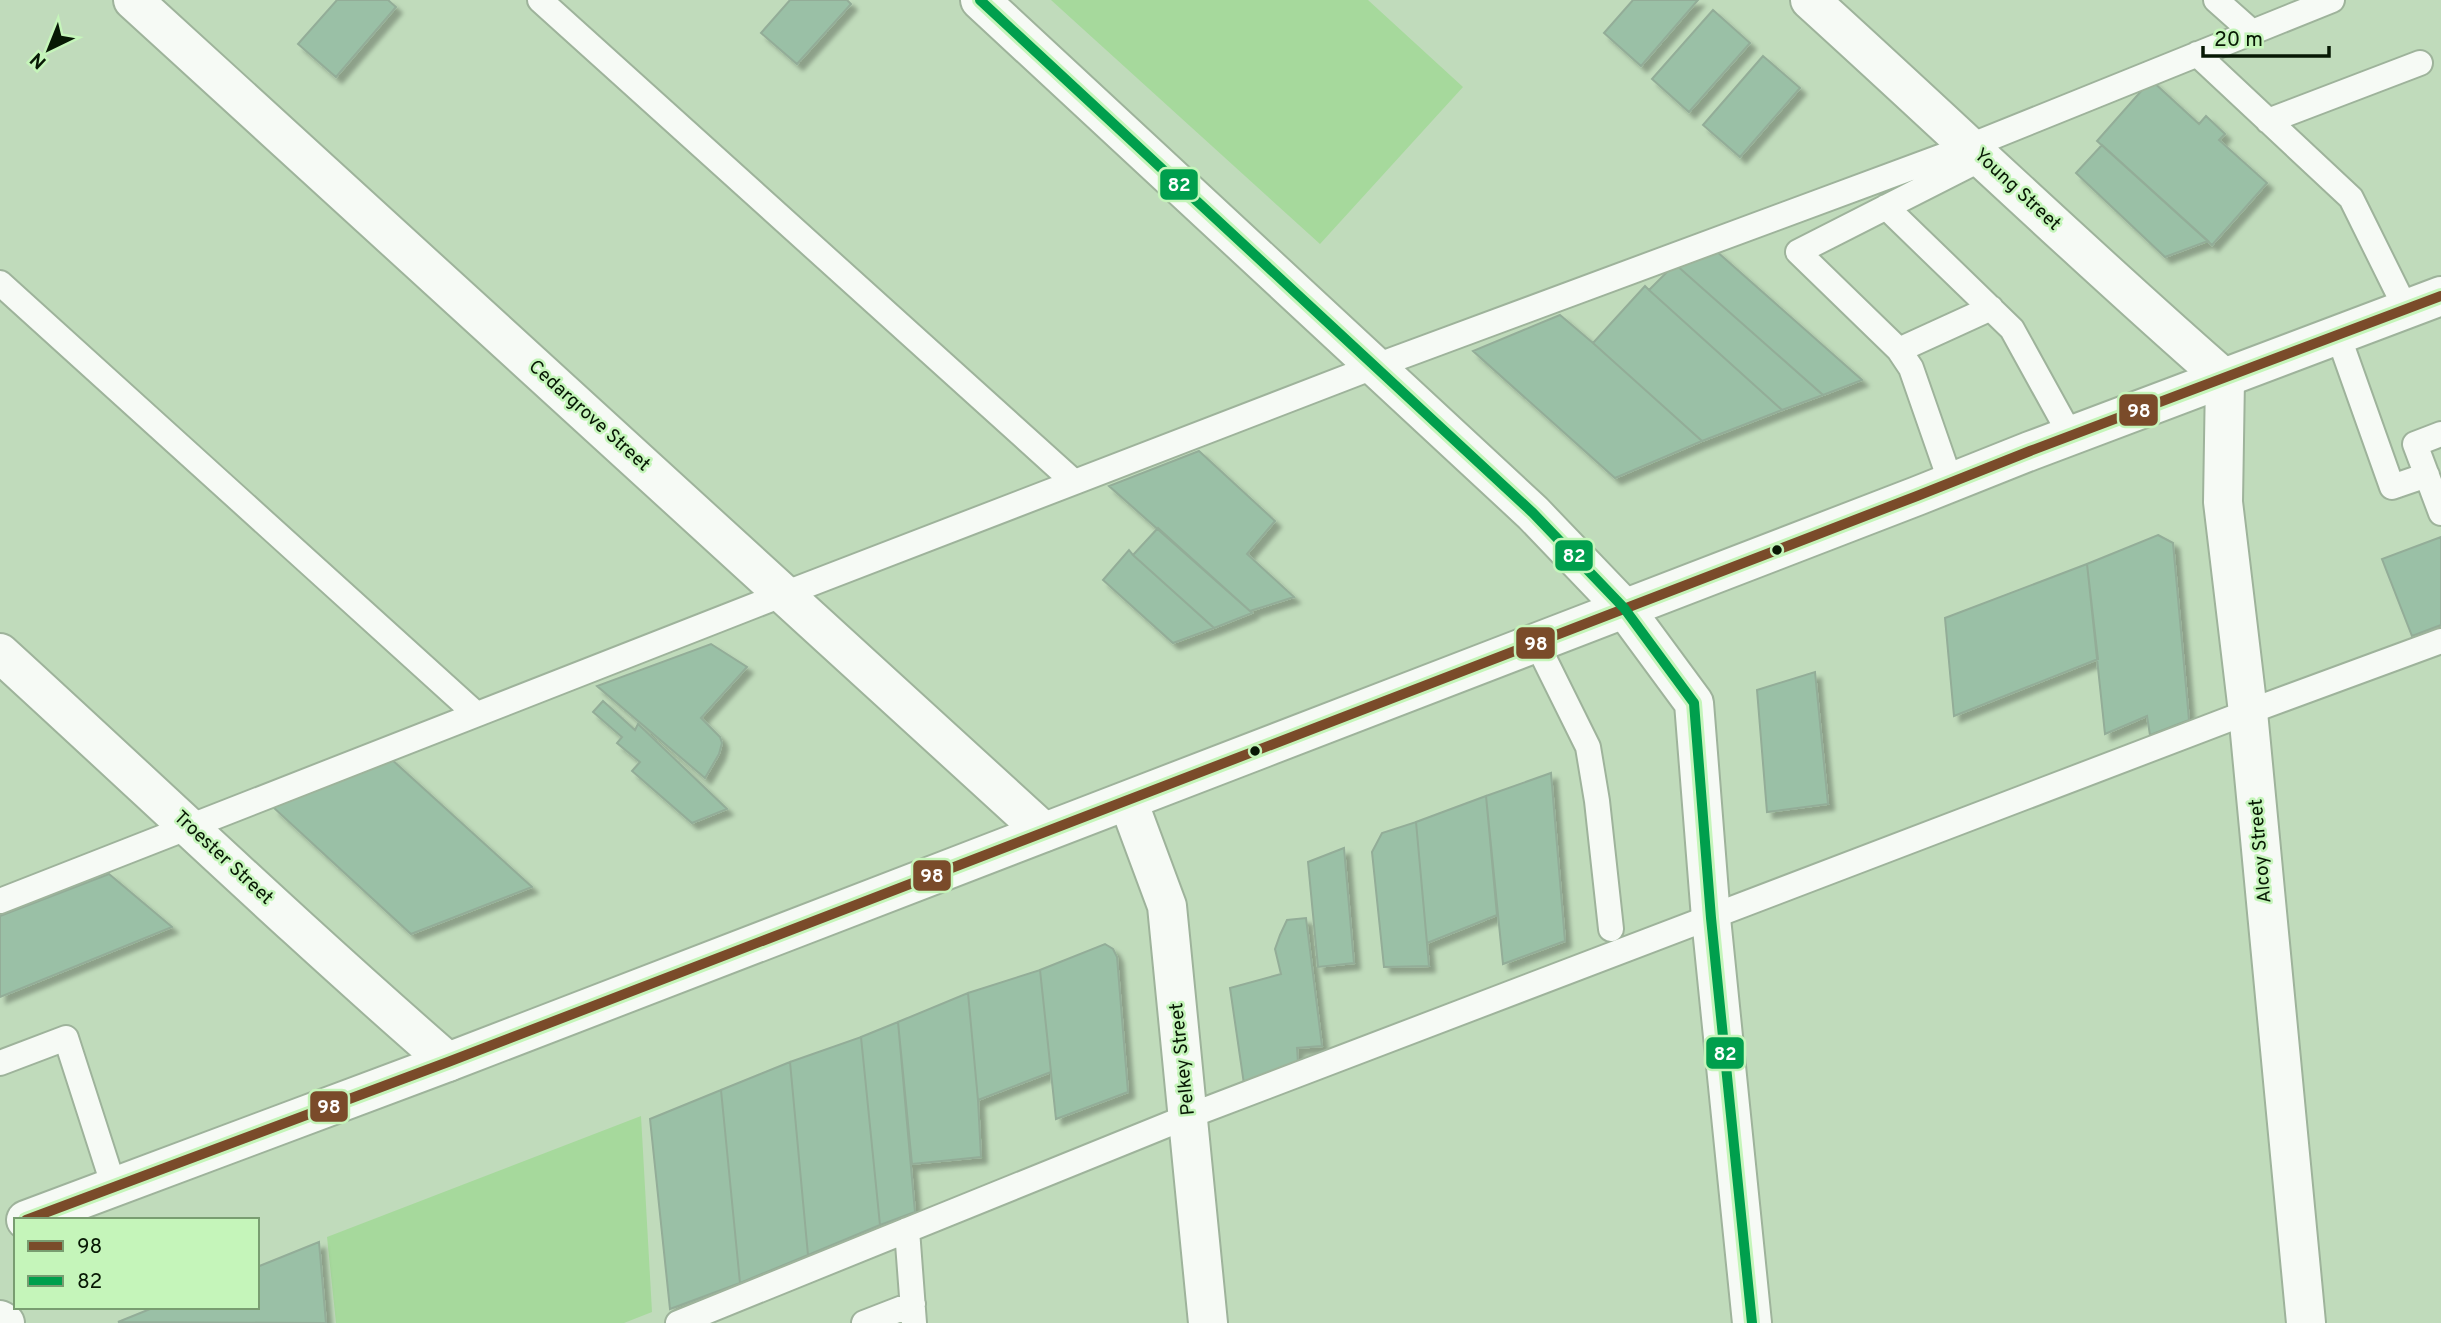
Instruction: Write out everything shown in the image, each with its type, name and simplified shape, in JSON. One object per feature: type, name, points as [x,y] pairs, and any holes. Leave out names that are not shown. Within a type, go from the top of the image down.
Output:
[{"type":"street","name":"Cedargrove Street","points":[[133,0],[1044,832]]},
{"type":"street","points":[[980,0],[1533,513],[1624,608],[1694,702],[1711,918],[1752,1323]]},
{"type":"street","name":"Young Street","points":[[1810,0],[2120,287],[2225,379]]},
{"type":"street","points":[[31,1218],[448,1062],[2441,296]]},
{"type":"street","name":"Alcoy Street","points":[[2225,379],[2223,502],[2248,712],[2306,1323]]},
{"type":"street","name":"Troester Street","points":[[0,653],[344,971],[448,1062]]},
{"type":"street","name":"Pelkey Street","points":[[1128,801],[1167,906],[1208,1323]]},
{"type":"street","points":[[0,1320],[5,1323]]},
{"type":"lane","points":[[540,0],[1074,482]]},
{"type":"lane","points":[[2216,0],[2252,32]]},
{"type":"lane","points":[[0,901],[783,594],[1376,366],[1976,152],[2197,54],[2332,0]]},
{"type":"lane","points":[[2197,54],[2351,198],[2406,309]]},
{"type":"lane","points":[[2268,121],[2420,63]]},
{"type":"lane","points":[[1951,483],[1911,368],[1899,349],[1798,252],[1886,207],[1976,152]]},
{"type":"lane","points":[[1886,207],[2012,330],[2071,436]]},
{"type":"lane","points":[[0,283],[476,714]]},
{"type":"lane","points":[[1899,349],[1991,308]]},
{"type":"lane","points":[[2338,335],[2392,487],[2427,475]]},
{"type":"lane","points":[[2441,434],[2415,444],[2441,513]]},
{"type":"lane","points":[[678,1323],[1189,1116],[2441,641]]},
{"type":"lane","points":[[1536,642],[1588,747],[1597,801],[1611,929]]},
{"type":"lane","points":[[0,1063],[66,1038],[114,1187]]},
{"type":"lane","points":[[864,1323],[914,1314],[907,1230]]},
{"type":"green space","points":[[1051,0],[1368,0],[1463,87],[1320,244]]},
{"type":"green space","points":[[641,1116],[652,1312],[624,1323],[336,1323],[327,1237]]},
{"type":"building","points":[[337,0],[388,0],[396,7],[336,77],[298,44]]},
{"type":"building","points":[[790,0],[847,0],[851,4],[797,64],[761,33]]},
{"type":"building","points":[[1633,0],[1698,0],[1641,66],[1604,33]]},
{"type":"building","points":[[1713,10],[1750,43],[1689,112],[1652,79]]},
{"type":"building","points":[[1763,56],[1800,88],[1740,157],[1703,125]]},
{"type":"building","points":[[2151,80],[2199,124],[2206,116],[2225,134],[2219,140],[2267,183],[2212,245],[2097,141]]},
{"type":"building","points":[[2102,145],[2208,241],[2165,257],[2076,173]]},
{"type":"building","points":[[1715,250],[1862,380],[1823,395],[1675,264]]},
{"type":"building","points":[[1675,264],[1823,395],[1782,410],[1649,290]]},
{"type":"building","points":[[1645,286],[1782,410],[1702,441],[1593,343]]},
{"type":"building","points":[[1560,315],[1702,441],[1615,478],[1473,351]]},
{"type":"building","points":[[1199,451],[1275,521],[1247,554],[1294,597],[1250,611],[1109,486]]},
{"type":"building","points":[[1158,528],[1252,613],[1214,628],[1133,555]]},
{"type":"building","points":[[2158,535],[2173,543],[2189,720],[2150,735],[2147,716],[2105,734],[2087,564]]},
{"type":"building","points":[[2441,537],[2441,625],[2412,636],[2382,559]]},
{"type":"building","points":[[1129,550],[1214,628],[1173,643],[1103,580]]},
{"type":"building","points":[[2087,564],[2098,659],[1954,716],[1945,618]]},
{"type":"building","points":[[711,644],[747,667],[701,718],[720,737],[722,743],[719,754],[705,778],[597,686]]},
{"type":"building","points":[[1815,672],[1828,804],[1767,812],[1757,690]]},
{"type":"building","points":[[603,701],[635,730],[638,724],[727,809],[692,823],[632,771],[640,762],[617,743],[622,737],[593,712]]},
{"type":"building","points":[[390,758],[532,887],[411,934],[274,808],[278,803]]},
{"type":"building","points":[[1551,773],[1565,941],[1503,964],[1486,796]]},
{"type":"building","points":[[1486,796],[1497,915],[1427,943],[1416,822]]},
{"type":"building","points":[[1416,822],[1429,966],[1384,967],[1372,852],[1382,833]]},
{"type":"building","points":[[1344,848],[1354,963],[1318,967],[1308,862]]},
{"type":"building","points":[[109,874],[172,927],[0,997],[0,916]]},
{"type":"building","points":[[1306,918],[1322,1046],[1297,1048],[1298,1062],[1244,1084],[1230,988],[1281,974],[1275,949],[1280,935],[1287,920]]},
{"type":"building","points":[[1105,944],[1113,949],[1117,957],[1128,1092],[1056,1119],[1040,970]]},
{"type":"building","points":[[1040,970],[1051,1072],[978,1100],[968,993]]},
{"type":"building","points":[[968,993],[981,1157],[912,1164],[898,1022]]},
{"type":"building","points":[[898,1022],[915,1212],[880,1225],[861,1037]]},
{"type":"building","points":[[861,1037],[880,1225],[808,1255],[790,1062]]},
{"type":"building","points":[[790,1062],[808,1255],[740,1283],[721,1090]]},
{"type":"building","points":[[721,1090],[740,1283],[670,1309],[650,1119]]},
{"type":"building","points":[[319,1242],[326,1323],[118,1322],[150,1309],[259,1309],[259,1266]]},
{"type":"transit line","name":"82","points":[[980,0],[1533,513],[1624,608],[1694,703],[1711,918],[1752,1323]]},
{"type":"transit line","name":"98","points":[[31,1218],[448,1062],[2030,451],[2441,296]]}]
